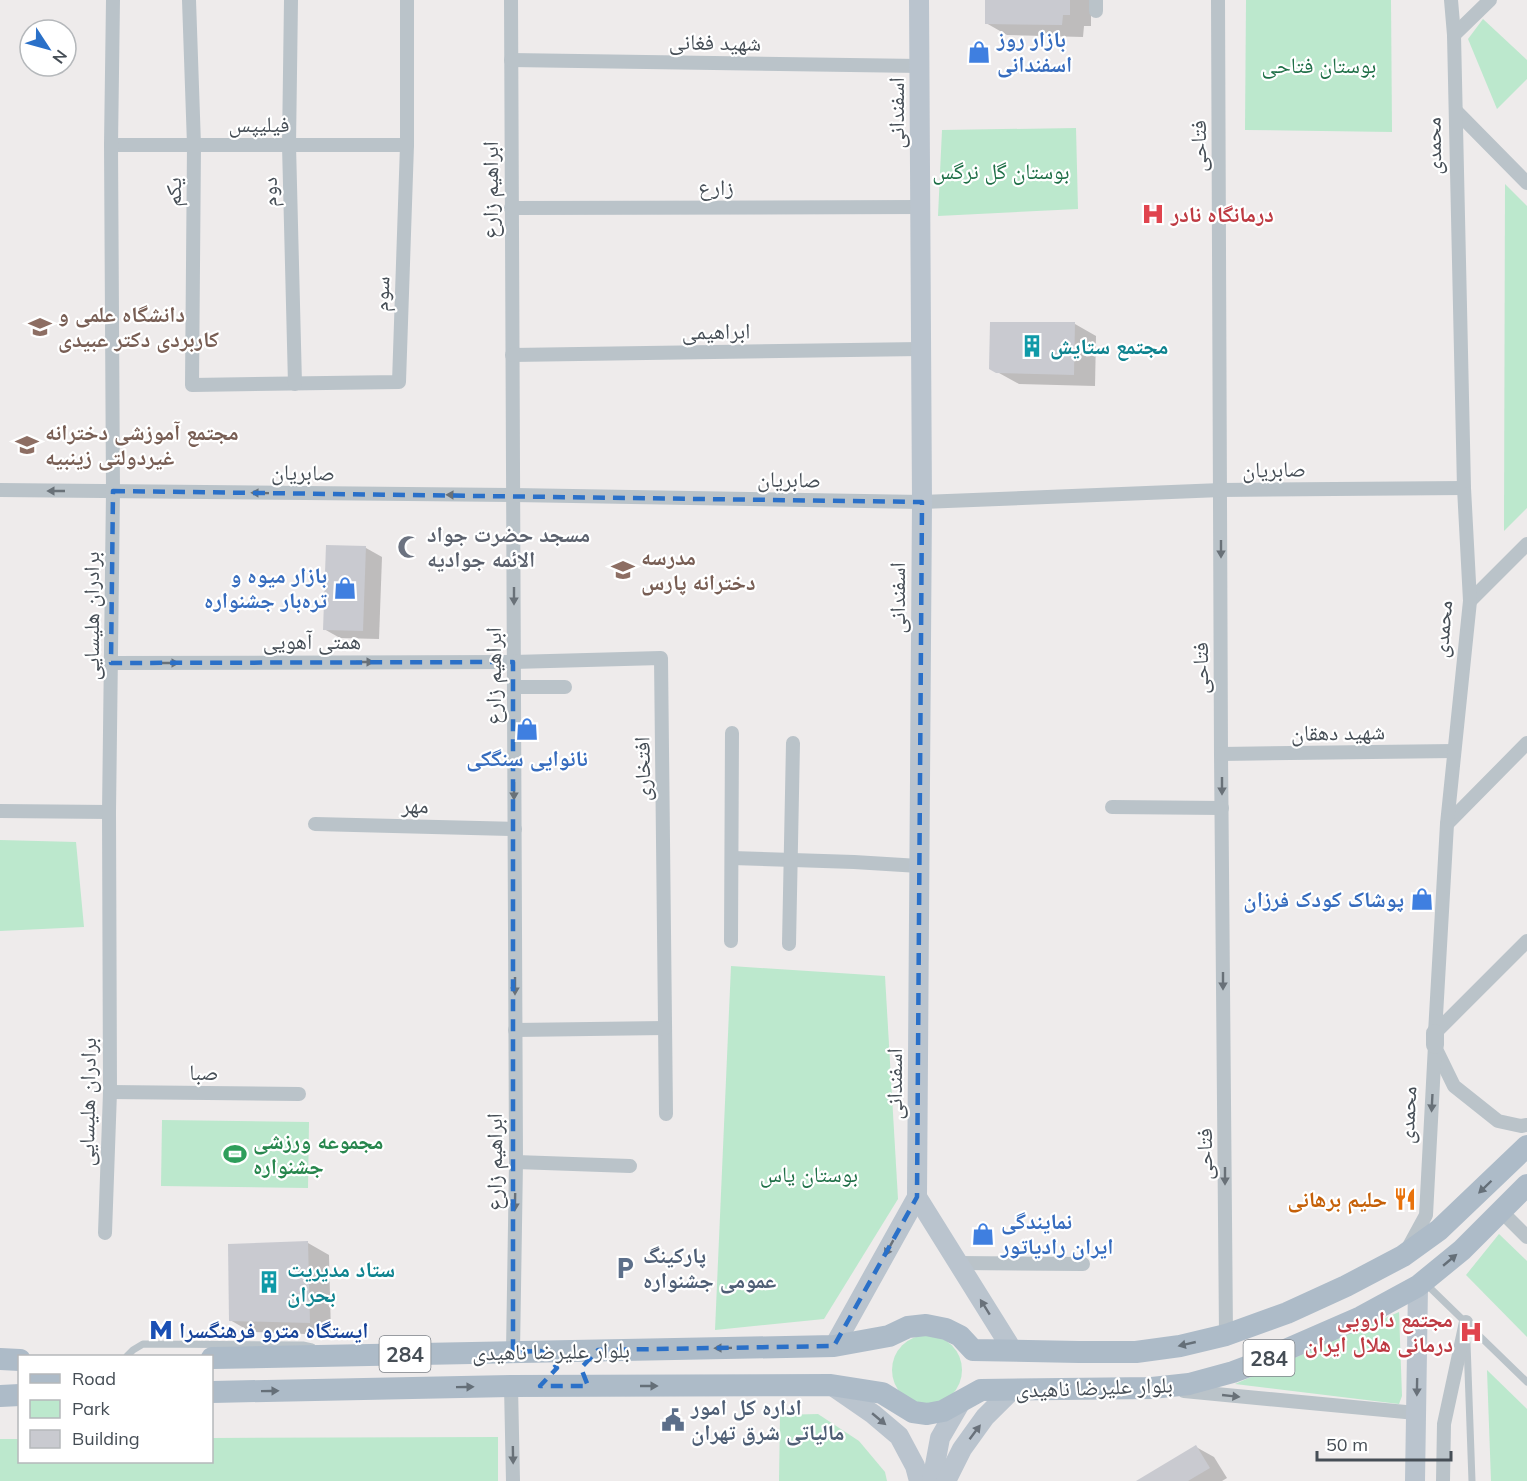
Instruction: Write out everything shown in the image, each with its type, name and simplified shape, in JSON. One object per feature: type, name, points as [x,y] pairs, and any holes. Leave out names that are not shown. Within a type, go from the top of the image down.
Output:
[{"type":"main road","name":"اسفندانی","points":[[917,1197],[922,501],[919,0]]},
{"type":"main road","name":"بلوار علیرضا ناهیدی","points":[[213,1358],[834,1346],[889,1336],[908,1327],[926,1325],[946,1329],[960,1336],[973,1350],[1136,1352],[1180,1346],[1233,1333],[1298,1308],[1404,1256],[1439,1230],[1527,1146]]},
{"type":"main road","name":"بلوار علیرضا ناهیدی","points":[[213,1392],[511,1386],[831,1385],[882,1393],[913,1412],[927,1414],[943,1411],[981,1390],[1152,1388],[1189,1384],[1249,1366],[1361,1317],[1421,1284],[1462,1250],[1527,1185]]},
{"type":"main road","points":[[834,1346],[917,1197],[1013,1351]]},
{"type":"main road","points":[[1415,1481],[1421,1284]]},
{"type":"main road","points":[[1298,1308],[1290,1317],[1287,1330],[1296,1339],[1308,1340]]},
{"type":"main road","points":[[1233,1333],[1252,1336],[1259,1347],[1257,1355],[1249,1366]]},
{"type":"main road","points":[[588,1386],[582,1379],[581,1368],[590,1355],[598,1350]]},
{"type":"main road","points":[[540,1386],[555,1371],[554,1364],[542,1351]]},
{"type":"main road","points":[[0,1359],[18,1359]]},
{"type":"main road","points":[[831,1385],[873,1414],[898,1436],[915,1466],[919,1481]]},
{"type":"main road","points":[[946,1481],[962,1449],[986,1417],[1013,1389]]},
{"type":"main road","points":[[0,1395],[18,1395]]},
{"type":"main road","points":[[932,1481],[940,1438],[962,1400]]},
{"type":"street","name":"برادران هلیسایی","points":[[105,1233],[110,1092],[113,0]]},
{"type":"street","name":"یکم","points":[[189,0],[194,145],[192,385]]},
{"type":"street","name":"دوم","points":[[291,0],[289,145],[295,384]]},
{"type":"street","name":"سوم","points":[[192,385],[399,382],[407,145],[407,0]]},
{"type":"street","name":"ابراهیم زارع","points":[[511,0],[516,1162],[513,1352]]},
{"type":"street","name":"فتاحی","points":[[1218,0],[1221,754],[1233,1333]]},
{"type":"street","name":"محمدی","points":[[1404,1256],[1426,1215],[1447,824],[1470,601],[1464,488],[1454,35],[1451,0]]},
{"type":"street","points":[[1454,35],[1490,0]]},
{"type":"street","name":"شهید فغانی","points":[[511,60],[920,66]]},
{"type":"street","points":[[1456,111],[1527,181]]},
{"type":"street","name":"فیلیپس","points":[[111,145],[407,145]]},
{"type":"street","name":"زارع","points":[[511,208],[920,207]]},
{"type":"street","name":"ابراهیمی","points":[[512,355],[921,349]]},
{"type":"street","name":"صابریان","points":[[0,490],[922,501],[1221,490],[1464,488]]},
{"type":"street","points":[[1470,601],[1527,544]]},
{"type":"street","name":"افتخاری","points":[[513,662],[662,658],[666,1114]]},
{"type":"street","name":"همتی آهویی","points":[[111,663],[513,662]]},
{"type":"street","points":[[514,687],[565,687]]},
{"type":"street","points":[[731,941],[732,733]]},
{"type":"street","points":[[789,944],[793,743]]},
{"type":"street","points":[[1447,824],[1527,743]]},
{"type":"street","name":"شهید دهقان","points":[[1221,754],[1454,752]]},
{"type":"street","points":[[1112,807],[1222,808]]},
{"type":"street","points":[[0,811],[109,812]]},
{"type":"street","name":"مهر","points":[[315,824],[515,829]]},
{"type":"street","points":[[732,858],[920,866]]},
{"type":"street","points":[[1527,941],[1435,1039],[1454,1086],[1498,1121],[1521,1126],[1527,1125]]},
{"type":"street","points":[[515,1030],[665,1028]]},
{"type":"street","name":"صبا","points":[[110,1092],[299,1094]]},
{"type":"street","points":[[516,1162],[630,1166]]},
{"type":"street","points":[[1501,1211],[1527,1237]]},
{"type":"street","points":[[958,1263],[1083,1264]]},
{"type":"street","points":[[1443,1481],[1444,1424],[1466,1323]]},
{"type":"street","points":[[511,1386],[513,1481]]},
{"type":"street","points":[[1152,1388],[1416,1413]]},
{"type":"lane","points":[[1421,1284],[1466,1323],[1527,1382]]},
{"type":"lane","points":[[1466,1323],[1472,1481]]},
{"type":"lane","points":[[128,1355],[143,1344],[155,1343],[303,1345],[343,1355]]},
{"type":"highlighted area","points":[[113,491],[922,502],[917,1197],[834,1346],[598,1350],[581,1368],[588,1386],[540,1386],[557,1368],[549,1357],[541,1351],[513,1352],[513,662],[111,663]]},
{"type":"green space","name":"بوستان فتاحی","points":[[1246,0],[1391,0],[1392,132],[1245,130]]},
{"type":"green space","points":[[1483,19],[1527,60],[1527,79],[1497,109],[1468,39]]},
{"type":"green space","name":"بوستان گل نرگس","points":[[1076,128],[1078,209],[938,216],[942,130]]},
{"type":"green space","points":[[1505,184],[1527,206],[1527,508],[1504,531]]},
{"type":"green space","points":[[0,840],[76,842],[84,927],[0,931]]},
{"type":"green space","name":"بوستان یاس","points":[[731,966],[885,976],[898,1199],[824,1319],[715,1330]]},
{"type":"green space","name":"مجموعه ورزشی جشنواره","points":[[162,1120],[309,1122],[308,1188],[161,1186]]},
{"type":"green space","points":[[1499,1234],[1527,1261],[1527,1337],[1466,1275]]},
{"type":"green space","points":[[1399,1312],[1402,1396],[1399,1404],[1235,1384]]},
{"type":"green space","points":[[927,1335],[940,1338],[952,1345],[959,1357],[962,1370],[959,1383],[952,1395],[940,1402],[927,1405],[914,1402],[902,1395],[895,1383],[892,1370],[895,1357],[902,1345],[914,1338]]},
{"type":"green space","points":[[1487,1370],[1527,1409],[1527,1481],[1491,1481]]},
{"type":"green space","points":[[818,1414],[859,1441],[885,1472],[887,1481],[779,1481],[780,1415]]},
{"type":"green space","points":[[498,1437],[498,1481],[0,1481],[0,1439],[18,1439],[18,1463],[213,1463],[213,1438]]},
{"type":"building","points":[[985,0],[1070,0],[1070,15],[1063,15],[1062,25],[985,24]]},
{"type":"building","name":"مجتمع ستایش","points":[[990,322],[1075,322],[1074,375],[996,373],[989,369]]},
{"type":"building","name":"بازار میوه و تره‌بار جشنواره","points":[[326,545],[366,546],[363,631],[323,630]]},
{"type":"building","name":"ستاد مدیریت بحران","points":[[308,1241],[310,1323],[229,1321],[228,1244]]},
{"type":"building","points":[[1196,1445],[1210,1468],[1188,1481],[1136,1481]]},
{"type":"place","name":"بازار روز اسفندانی","points":[[979,52]]},
{"type":"place","name":"درمانگاه نادر","points":[[1153,214]]},
{"type":"place","name":"دانشگاه علمی و کاربردی دکتر عبیدی","points":[[40,327]]},
{"type":"place","name":"مجتمع ستایش","points":[[1032,346]]},
{"type":"place","name":"مجتمع آموزشی دخترانه غیردولتی زینبیه","points":[[27,445]]},
{"type":"place","name":"مسجد حضرت جواد الائمه جوادیه","points":[[409,547]]},
{"type":"place","name":"مدرسه دخترانه پارس","points":[[623,570]]},
{"type":"place","name":"بازار میوه و تره‌بار جشنواره","points":[[345,588]]},
{"type":"place","name":"نانوایی سنگکی","points":[[527,729]]},
{"type":"place","name":"پوشاک کودک فرزان","points":[[1422,899]]},
{"type":"place","name":"مجموعه ورزشی جشنواره","points":[[235,1154]]},
{"type":"place","name":"حلیم برهانی","points":[[1405,1199]]},
{"type":"place","name":"نمایندگی ایران رادیاتور","points":[[983,1234]]},
{"type":"place","name":"پارکینگ عمومی جشنواره","points":[[625,1268]]},
{"type":"place","name":"ستاد مدیریت بحران","points":[[269,1282]]},
{"type":"place","name":"ایستگاه مترو فرهنگسرا","points":[[161,1330]]},
{"type":"place","name":"مجتمع دارویی درمانی هلال ایران","points":[[1471,1332]]},
{"type":"place","name":"اداره کل امور مالیاتی شرق تهران","points":[[673,1420]]}]
